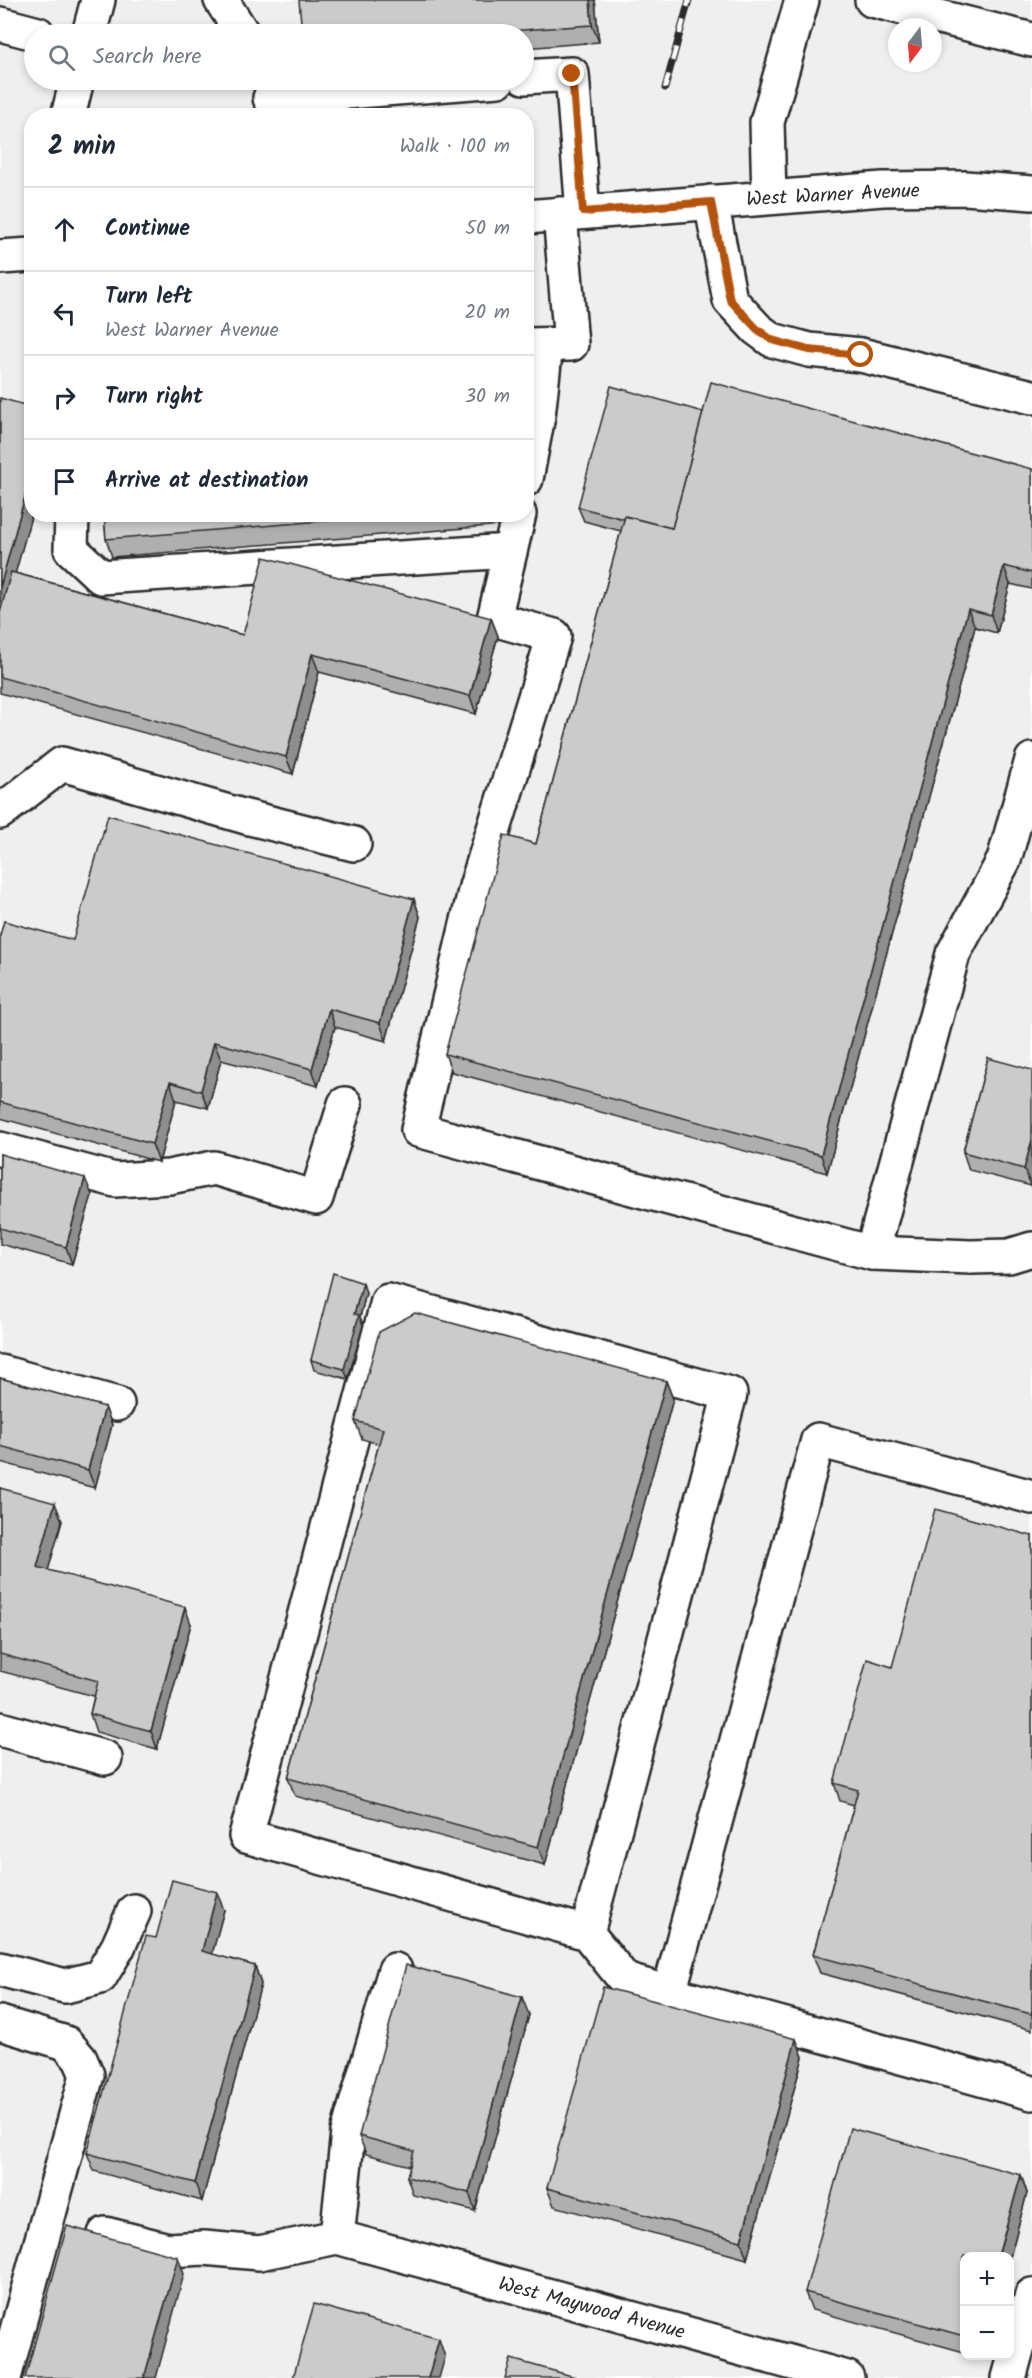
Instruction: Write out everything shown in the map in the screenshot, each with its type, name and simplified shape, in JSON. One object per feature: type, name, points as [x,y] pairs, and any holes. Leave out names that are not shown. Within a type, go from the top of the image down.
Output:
[{"type":"street","points":[[92,24],[98,0]]},
{"type":"street","points":[[220,0],[236,24]]},
{"type":"street","points":[[769,198],[767,122],[802,0]]},
{"type":"street","points":[[872,0],[1032,40]]},
{"type":"street","points":[[0,24],[24,30]]},
{"type":"street","points":[[534,77],[572,74],[571,344],[536,345],[538,416],[534,437]]},
{"type":"street","points":[[70,108],[74,90]]},
{"type":"street","points":[[269,98],[371,90]]},
{"type":"street","name":"West Warner Avenue","points":[[534,216],[883,189],[965,188],[1032,193]]},
{"type":"street","points":[[711,202],[730,300],[757,329],[772,340],[809,350],[861,355],[1032,397]]},
{"type":"street","points":[[0,257],[24,256]]},
{"type":"street","points":[[72,522],[71,549],[101,577],[510,551]]},
{"type":"street","points":[[517,522],[494,619],[554,636],[476,887],[418,1130],[872,1253],[1009,1256],[1032,1249]]},
{"type":"street","points":[[872,1253],[953,954],[1004,861],[1032,760]]},
{"type":"street","points":[[0,812],[62,764],[246,817],[354,844]]},
{"type":"street","points":[[0,1149],[115,1180],[169,1177],[214,1168],[316,1198],[345,1104]]},
{"type":"street","points":[[587,1933],[730,1394],[388,1300],[246,1836],[587,1933],[625,1980],[1032,2093]]},
{"type":"street","points":[[0,1372],[117,1404]]},
{"type":"street","points":[[669,1993],[818,1440],[1032,1497]]},
{"type":"street","points":[[0,1729],[105,1758]]},
{"type":"street","points":[[0,1969],[65,1986],[100,1977],[118,1947],[134,1911]]},
{"type":"street","points":[[105,2234],[168,2250],[204,2248],[259,2253],[337,2237],[348,2132],[395,1970]]},
{"type":"street","points":[[0,2023],[66,2043],[80,2059],[87,2075],[4,2378]]},
{"type":"street","name":"West Maywood Avenue","points":[[337,2237],[847,2378]]},
{"type":"street","points":[[1009,2378],[1032,2295]]},
{"type":"shaded area","points":[[0,0],[1032,0],[1032,2378],[0,2378]]},
{"type":"building","points":[[299,0],[590,0],[592,25],[534,29],[534,24],[301,24]]},
{"type":"building","points":[[711,382],[1032,469],[1032,573],[1004,566],[991,615],[968,609],[821,1155],[445,1054],[504,835],[536,844],[625,516],[672,528]]},
{"type":"building","points":[[611,386],[703,412],[672,528],[578,507]]},
{"type":"building","points":[[0,398],[24,405],[24,500],[0,587]]},
{"type":"building","points":[[105,522],[310,522],[106,539]]},
{"type":"building","points":[[264,557],[491,618],[470,696],[312,654],[286,757],[0,677],[0,613],[11,572],[243,635]]},
{"type":"building","points":[[108,815],[414,899],[380,1023],[329,1009],[312,1069],[214,1042],[201,1091],[170,1082],[152,1144],[0,1102],[0,935],[4,921],[73,940]]},
{"type":"building","points":[[988,1058],[1032,1070],[1032,1140],[1024,1169],[963,1152]]},
{"type":"building","points":[[0,1154],[85,1178],[66,1247],[0,1228]]},
{"type":"building","points":[[333,1273],[363,1283],[354,1314],[359,1315],[344,1369],[311,1360]]},
{"type":"building","points":[[415,1313],[666,1381],[538,1847],[288,1778],[383,1429],[355,1421],[379,1332]]},
{"type":"building","points":[[0,1378],[105,1407],[88,1470],[0,1446]]},
{"type":"building","points":[[0,1488],[55,1503],[37,1567],[185,1607],[151,1731],[90,1714],[98,1681],[0,1654]]},
{"type":"building","points":[[935,1509],[1032,1536],[1031,2014],[813,1955],[858,1790],[834,1783],[867,1659],[892,1667]]},
{"type":"building","points":[[172,1880],[217,1892],[202,1951],[255,1966],[195,2183],[87,2153],[146,1936],[156,1938]]},
{"type":"building","points":[[406,1965],[522,1997],[469,2193],[407,2177],[414,2151],[359,2136]]},
{"type":"building","points":[[603,1987],[796,2039],[741,2241],[547,2188]]},
{"type":"building","points":[[850,2128],[1021,2175],[999,2252],[960,2252],[960,2335],[805,2292]]},
{"type":"building","points":[[67,2226],[178,2257],[144,2378],[25,2378]]},
{"type":"building","points":[[314,2304],[439,2339],[428,2378],[293,2378]]},
{"type":"building","points":[[511,2359],[579,2378],[505,2378]]},
{"type":"railway","points":[[665,88],[689,0]]},
{"type":"route","points":[[572,74],[583,212],[711,202],[730,300],[757,329],[772,340],[809,350],[861,355]]}]
